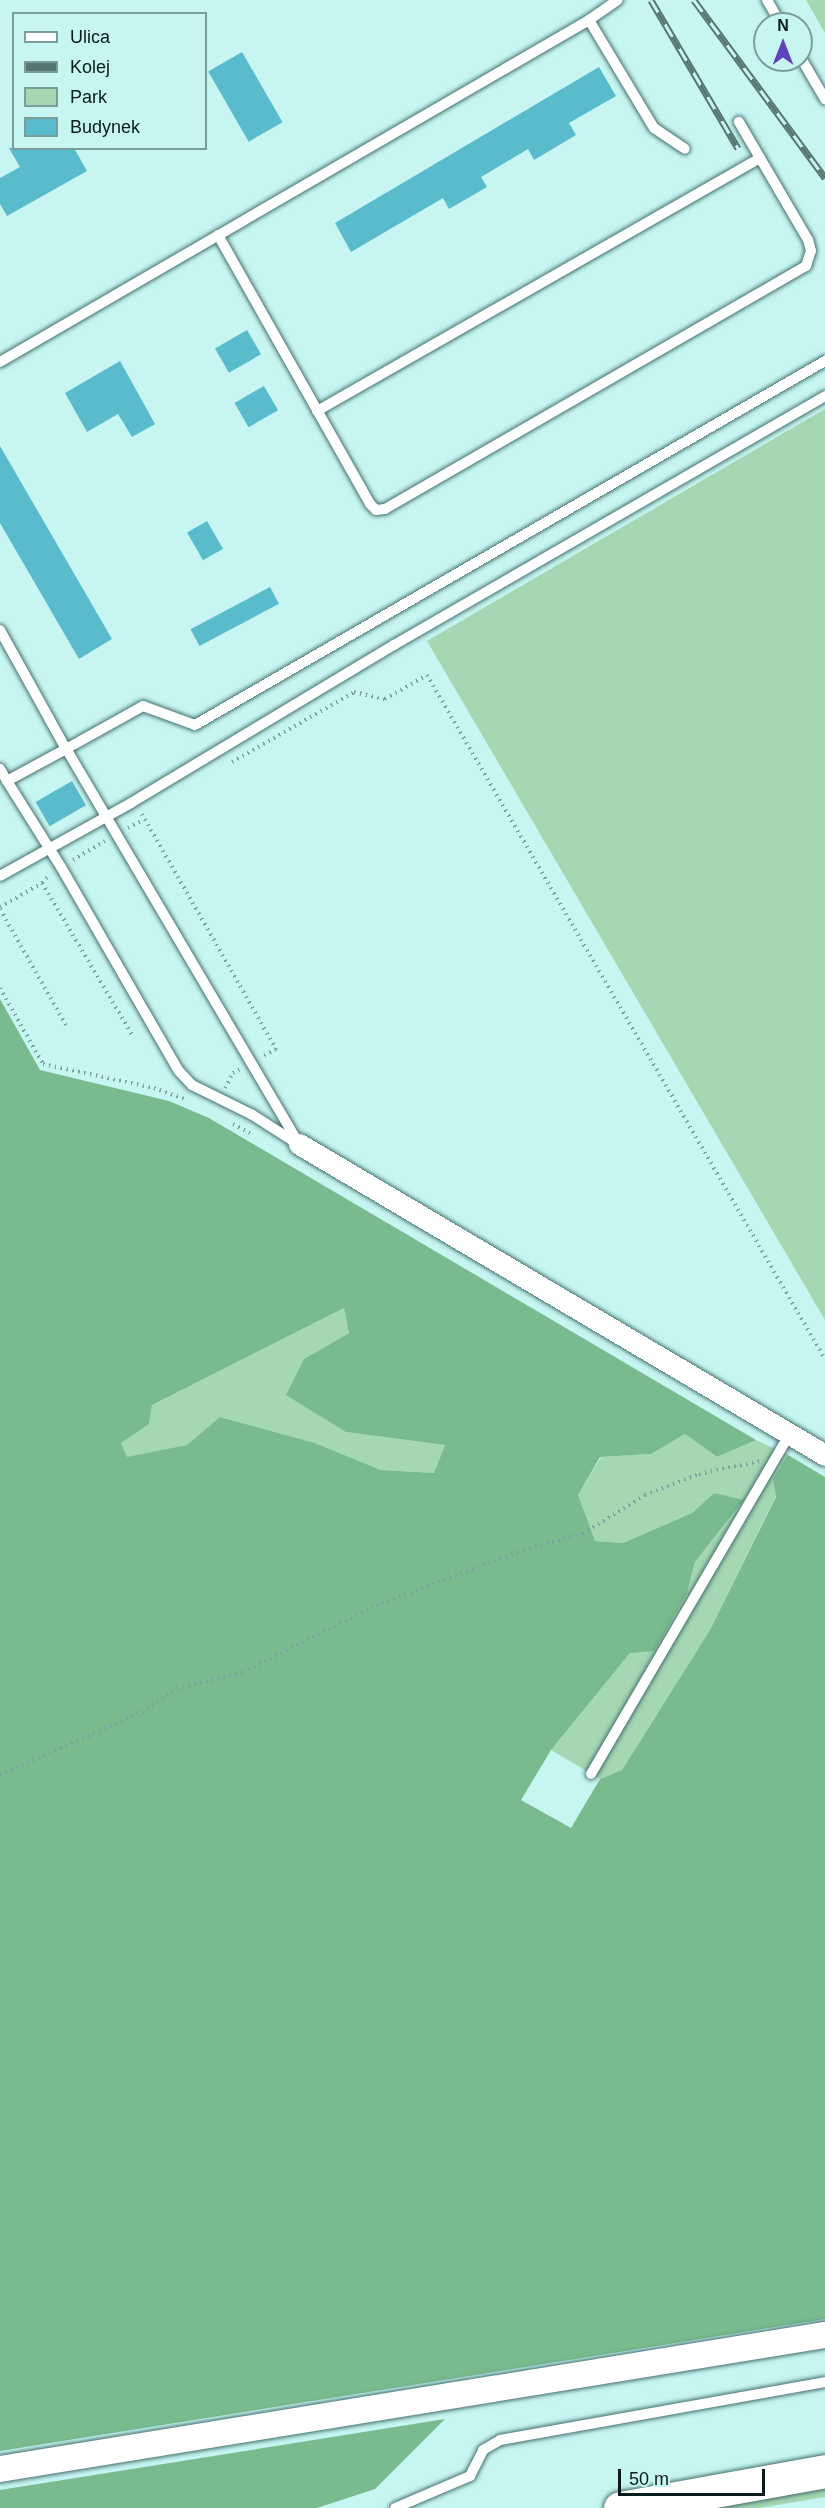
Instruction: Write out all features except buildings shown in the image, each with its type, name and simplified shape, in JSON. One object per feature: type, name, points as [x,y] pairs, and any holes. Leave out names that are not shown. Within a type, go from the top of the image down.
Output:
[{"type":"highway","points":[[620,2508],[825,2471]]},
{"type":"street","points":[[298,1144],[825,1455]]},
{"type":"street","points":[[0,2469],[825,2336]]},
{"type":"lane","points":[[0,362],[589,20],[618,0]]},
{"type":"lane","points":[[589,20],[654,128],[685,149]]},
{"type":"lane","points":[[809,72],[825,99]]},
{"type":"lane","points":[[218,236],[370,504],[376,510],[385,509],[806,266],[811,251],[808,240],[739,122]]},
{"type":"lane","points":[[317,411],[760,158]]},
{"type":"lane","points":[[8,781],[143,706],[195,725],[825,361]]},
{"type":"lane","points":[[0,876],[825,396]]},
{"type":"lane","points":[[0,630],[66,748],[298,1144]]},
{"type":"lane","points":[[0,769],[49,848],[178,1070],[192,1085],[220,1098],[298,1144]]},
{"type":"lane","points":[[591,1774],[773,1462],[785,1431]]},
{"type":"lane","points":[[394,2508],[470,2476],[483,2450],[500,2440],[825,2382]]},
{"type":"path","points":[[222,768],[354,692],[385,699],[427,675],[825,1359]]},
{"type":"path","points":[[151,809],[141,815],[143,819],[276,1049],[233,1073],[220,1098]]},
{"type":"path","points":[[42,883],[134,1038]]},
{"type":"path","points":[[0,909],[67,1027]]},
{"type":"path","points":[[0,1775],[142,1712],[177,1689],[243,1672],[382,1603],[529,1548],[584,1534],[645,1495],[699,1474],[756,1460],[773,1462]]},
{"type":"green space","points":[[806,0],[825,0],[825,33],[813,12]]},
{"type":"green space","points":[[825,409],[825,1320],[427,641]]},
{"type":"green space","points":[[0,999],[40,1070],[169,1101],[209,1118],[756,1440],[717,1457],[685,1434],[651,1454],[600,1457],[578,1495],[595,1541],[623,1543],[692,1513],[714,1493],[744,1500],[695,1562],[687,1593],[654,1651],[630,1653],[551,1750],[521,1800],[571,1828],[600,1779],[622,1770],[710,1630],[776,1497],[773,1479],[788,1455],[825,1477],[825,2319],[0,2451]],"holes":[[[344,1308],[349,1333],[304,1359],[286,1395],[346,1432],[445,1445],[434,1473],[381,1470],[315,1443],[220,1417],[187,1445],[127,1457],[121,1443],[149,1424],[152,1405]]]},
{"type":"green space","points":[[344,1308],[349,1333],[304,1359],[346,1432],[445,1445],[434,1473],[381,1470],[315,1443],[221,1417],[187,1445],[127,1458],[121,1443],[149,1424],[152,1405]]},
{"type":"green space","points":[[685,1434],[717,1457],[756,1440],[788,1455],[773,1479],[776,1496],[710,1630],[622,1770],[600,1779],[551,1750],[630,1653],[687,1593],[695,1562],[744,1501],[714,1493],[692,1513],[623,1543],[594,1541],[578,1495],[601,1457],[651,1454]]},
{"type":"green space","points":[[445,2419],[375,2489],[317,2508],[0,2508],[0,2490]]},
{"type":"green space","points":[[825,2484],[825,2497],[759,2508],[688,2508]]},
{"type":"railway","points":[[651,0],[738,148]]},
{"type":"railway","points":[[694,0],[825,178]]}]
